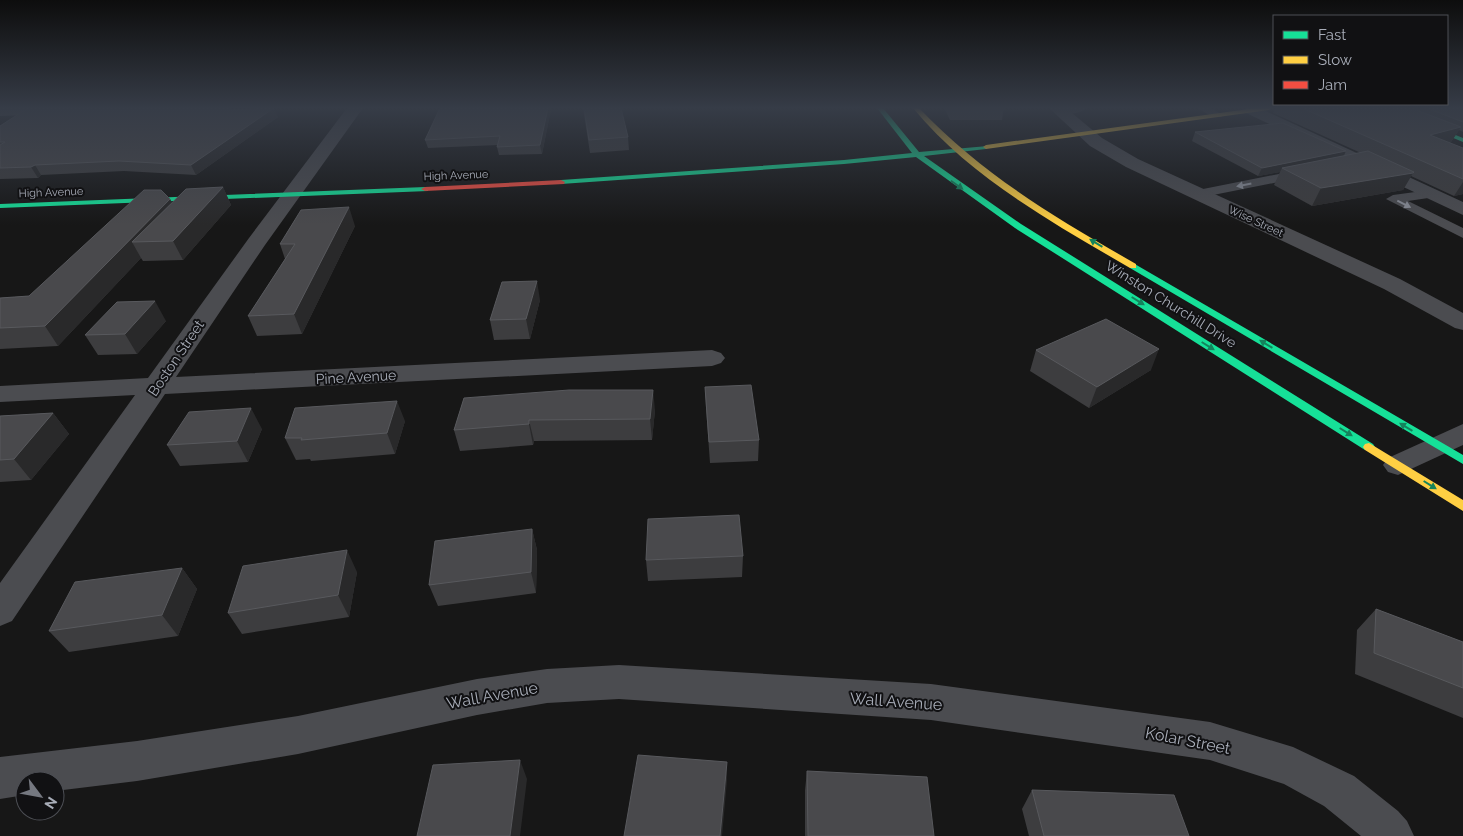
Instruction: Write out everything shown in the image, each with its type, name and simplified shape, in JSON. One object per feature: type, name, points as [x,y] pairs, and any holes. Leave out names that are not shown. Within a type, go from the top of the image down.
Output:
[{"type":"main road","name":"Winston Churchill Drive","points":[[910,147],[918,155],[1018,226],[1463,506]]},
{"type":"main road","name":"Winston Churchill Drive","points":[[953,147],[1030,204],[1463,460]]},
{"type":"main road","name":"High Avenue","points":[[0,206],[290,195],[596,180],[918,155],[979,147]]},
{"type":"street","name":"Boston Street","points":[[0,611],[290,195],[326,147]]},
{"type":"street","name":"Wise Street","points":[[1105,147],[1132,163],[1392,284],[1463,323]]},
{"type":"street","points":[[1330,147],[1463,209]]},
{"type":"street","name":"Pine Avenue","points":[[0,394],[712,358]]},
{"type":"street","points":[[1398,465],[1463,433]]},
{"type":"street","name":"Wall Avenue","points":[[0,778],[137,761],[289,736],[477,696],[547,686],[619,682],[931,702],[990,710]]},
{"type":"street","name":"Kolar Street","points":[[990,710],[1210,741],[1293,767],[1339,791],[1383,826],[1392,836]]},
{"type":"lane","points":[[1344,166],[1362,162]]},
{"type":"lane","points":[[1198,194],[1316,171]]},
{"type":"lane","points":[[1430,194],[1394,199],[1463,234]]},
{"type":"building","points":[[0,147],[217,147],[191,165],[119,161],[0,168]]},
{"type":"building","points":[[1223,147],[1337,147],[1346,151],[1262,168]]},
{"type":"building","points":[[1390,147],[1463,148],[1463,179]]},
{"type":"building","points":[[1368,151],[1414,172],[1321,188],[1282,168]]},
{"type":"building","points":[[223,187],[173,241],[132,242],[186,189]]},
{"type":"building","points":[[144,190],[161,190],[170,199],[45,326],[0,328],[0,298],[29,296]]},
{"type":"building","points":[[349,207],[294,314],[248,316],[295,244],[280,244],[301,210]]},
{"type":"building","points":[[537,281],[526,319],[490,320],[502,282]]},
{"type":"building","points":[[155,301],[125,334],[85,335],[117,302]]},
{"type":"building","points":[[1106,319],[1159,349],[1097,387],[1036,350]]},
{"type":"building","points":[[751,385],[759,440],[709,442],[705,387]]},
{"type":"building","points":[[569,390],[653,390],[650,419],[529,420],[529,424],[454,430],[464,398]]},
{"type":"building","points":[[397,401],[387,433],[301,440],[302,438],[285,438],[295,408]]},
{"type":"building","points":[[251,408],[237,441],[167,445],[189,412]]},
{"type":"building","points":[[53,413],[14,459],[0,460],[0,416]]},
{"type":"building","points":[[739,515],[743,556],[646,560],[648,519]]},
{"type":"building","points":[[532,529],[531,572],[429,585],[435,541]]},
{"type":"building","points":[[347,550],[338,595],[228,613],[243,566]]},
{"type":"building","points":[[182,568],[162,615],[49,631],[75,582]]},
{"type":"building","points":[[1376,609],[1463,642],[1463,688],[1374,653]]},
{"type":"building","points":[[638,755],[727,762],[720,836],[624,836]]},
{"type":"building","points":[[520,760],[510,836],[417,836],[433,765]]},
{"type":"building","points":[[807,771],[927,777],[934,836],[808,836]]},
{"type":"building","points":[[1032,790],[1174,795],[1189,836],[1044,836]]},
{"type":"traffic: fast","points":[[912,147],[918,155],[1018,226],[1369,447]]},
{"type":"traffic: fast","points":[[561,182],[844,162],[986,147]]},
{"type":"traffic: fast","points":[[0,206],[425,189]]},
{"type":"traffic: fast","points":[[1133,266],[1463,460]]},
{"type":"traffic: slow","points":[[955,147],[991,177],[1018,196],[1133,266]]},
{"type":"traffic: slow","points":[[1369,447],[1463,506]]},
{"type":"traffic: jam","points":[[425,189],[561,182]]}]
